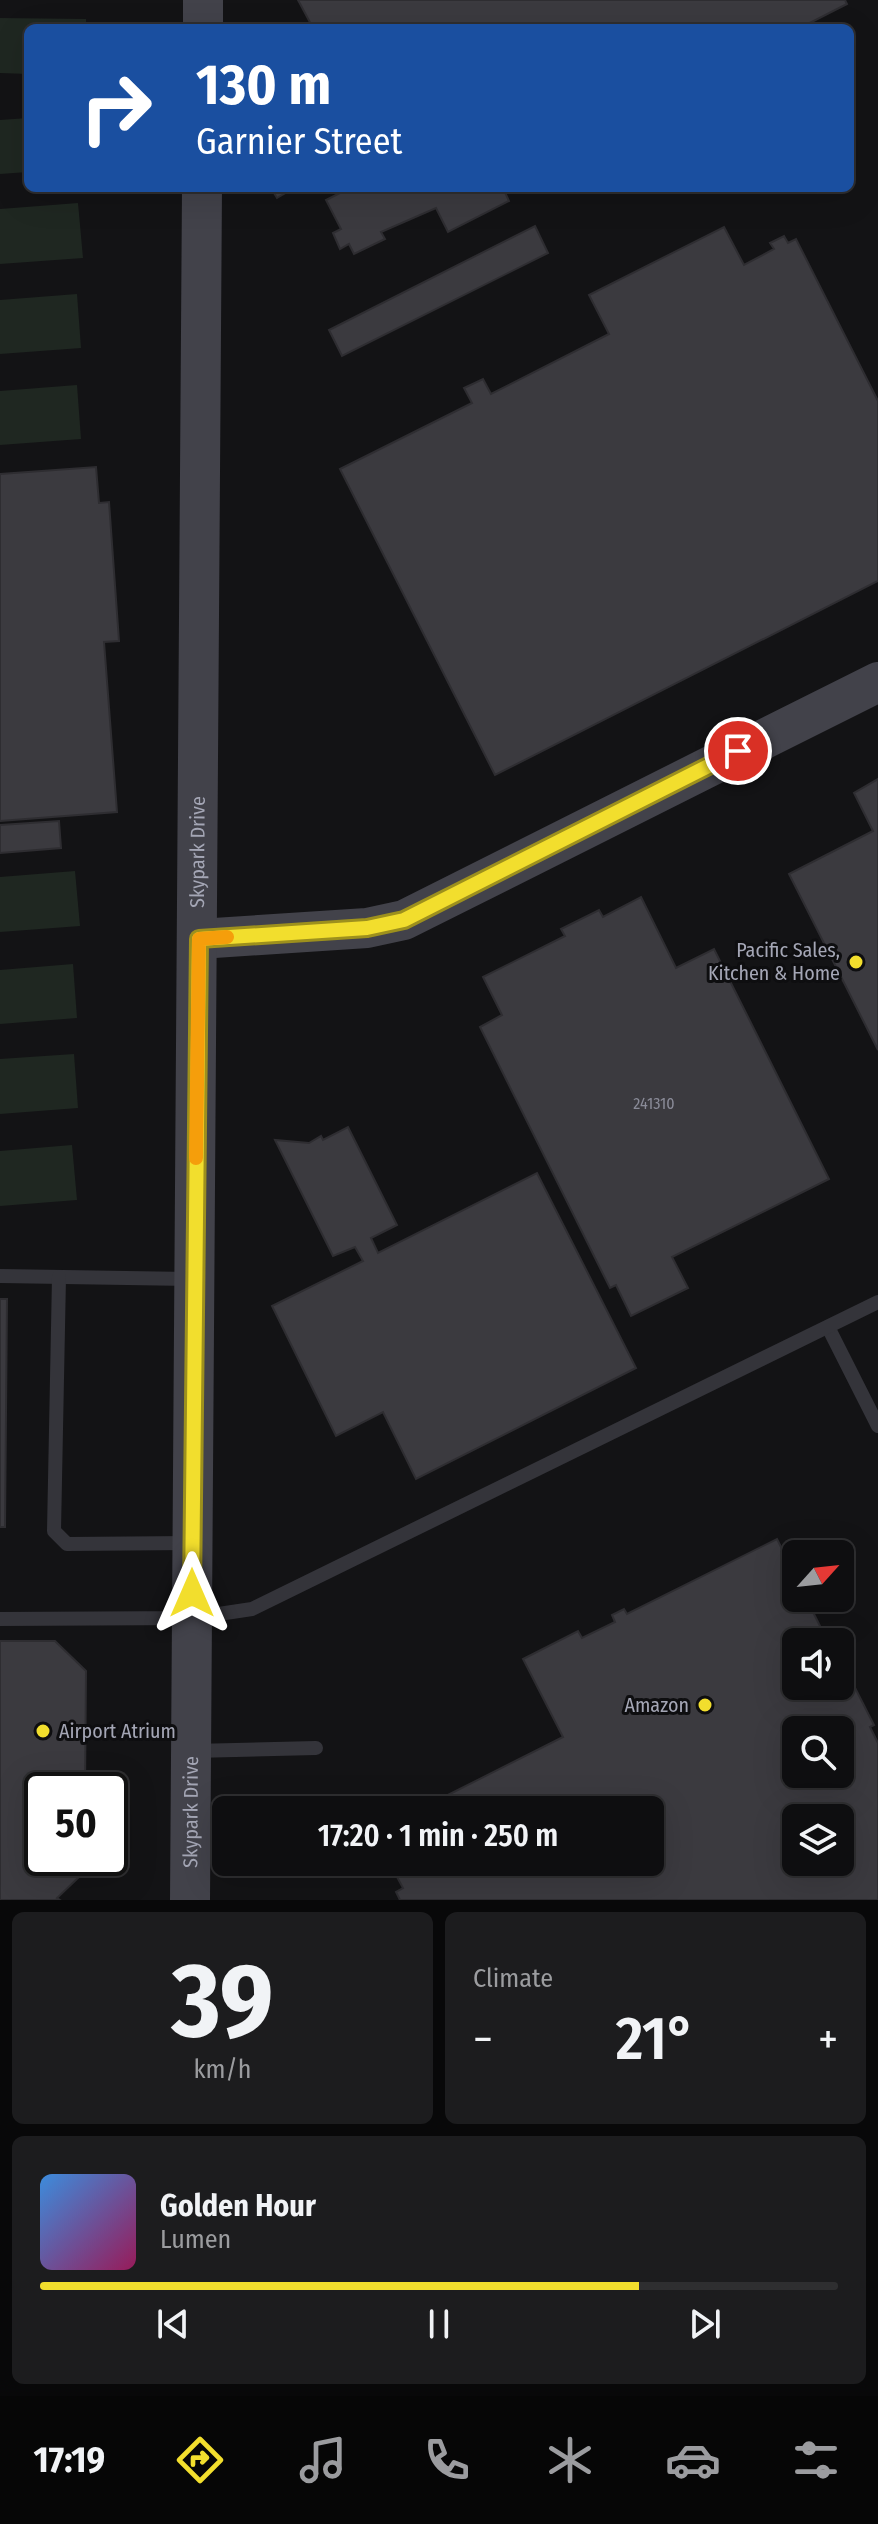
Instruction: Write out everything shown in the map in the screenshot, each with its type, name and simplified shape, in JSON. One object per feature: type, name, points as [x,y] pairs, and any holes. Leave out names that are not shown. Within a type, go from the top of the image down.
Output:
[{"type":"main road","points":[[203,0],[203,24]]},
{"type":"main road","name":"Skypark Drive","points":[[190,1900],[202,192]]},
{"type":"main road","points":[[199,939],[367,928],[404,920],[878,682]]},
{"type":"lane","points":[[0,1276],[194,1279]]},
{"type":"lane","points":[[59,1277],[54,1531],[67,1544],[193,1543]]},
{"type":"lane","points":[[0,1619],[192,1618],[252,1609],[878,1302]]},
{"type":"lane","points":[[828,1327],[878,1426]]},
{"type":"lane","points":[[191,1751],[316,1748]]},
{"type":"shaded area","points":[[0,18],[86,19],[86,24],[24,24],[24,74],[0,73]]},
{"type":"shaded area","points":[[24,118],[24,172],[0,174],[0,120]]},
{"type":"shaded area","points":[[78,203],[83,258],[0,264],[0,209]]},
{"type":"shaded area","points":[[77,294],[81,348],[0,354],[0,300]]},
{"type":"shaded area","points":[[77,385],[81,439],[0,445],[0,391]]},
{"type":"shaded area","points":[[75,871],[80,926],[0,932],[0,877]]},
{"type":"shaded area","points":[[73,964],[77,1018],[0,1024],[0,970]]},
{"type":"shaded area","points":[[74,1054],[78,1108],[0,1114],[0,1059]]},
{"type":"shaded area","points":[[72,1145],[77,1200],[0,1206],[0,1151]]},
{"type":"building","points":[[298,0],[845,0],[847,4],[808,24],[311,24]]},
{"type":"building","points":[[273,192],[287,192],[277,198]]},
{"type":"building","points":[[342,192],[505,192],[509,201],[448,232],[436,208],[381,232],[385,239],[354,254],[349,244],[340,249],[333,233],[341,229],[326,200]]},
{"type":"building","points":[[535,226],[548,253],[342,356],[329,330]]},
{"type":"building","points":[[724,227],[744,265],[774,249],[770,243],[784,236],[788,243],[796,239],[878,401],[878,581],[495,775],[340,469],[472,403],[464,388],[483,379],[491,394],[609,334],[589,295]]},
{"type":"building","points":[[96,467],[99,503],[109,502],[119,641],[104,642],[117,812],[0,821],[0,474]]},
{"type":"building","name":"Pacific Sales, Kitchen & Home","points":[[878,779],[878,1050],[789,874],[873,831],[854,793]]},
{"type":"building","points":[[59,821],[61,848],[0,853],[0,825]]},
{"type":"building","points":[[641,897],[676,968],[714,949],[829,1179],[672,1257],[688,1288],[631,1316],[616,1285],[610,1288],[480,1027],[502,1015],[483,977],[565,936],[561,929],[599,910],[603,917]]},
{"type":"building","points":[[348,1127],[397,1225],[371,1238],[378,1253],[537,1173],[636,1368],[416,1479],[383,1412],[336,1436],[272,1306],[363,1261],[355,1247],[333,1256],[275,1140],[309,1143],[321,1136],[323,1140]]},
{"type":"building","points":[[0,1299],[7,1299],[5,1527],[0,1527]]},
{"type":"building","name":"Amazon","points":[[777,1539],[782,1549],[782,1612],[813,1612],[821,1628],[782,1628],[782,1700],[854,1700],[854,1686],[874,1725],[870,1727],[878,1743],[878,1900],[400,1900],[396,1892],[403,1888],[397,1876],[664,1876],[664,1796],[446,1796],[563,1737],[523,1659],[578,1631],[582,1638],[615,1622],[612,1615],[624,1609],[627,1614]]},
{"type":"building","name":"Airport Atrium","points":[[0,1641],[55,1641],[86,1671],[85,1772],[24,1772],[24,1876],[80,1876],[57,1898],[60,1900],[0,1900]]},
{"type":"slow traffic","points":[[196,1158],[199,939],[227,937]]},
{"type":"place","name":"Pacific Sales, Kitchen & Home","points":[[856,962]]},
{"type":"place","name":"Amazon","points":[[705,1705]]},
{"type":"place","name":"Airport Atrium","points":[[43,1731]]},
{"type":"route","points":[[192,1593],[199,939],[367,928],[404,920],[738,751]]}]
